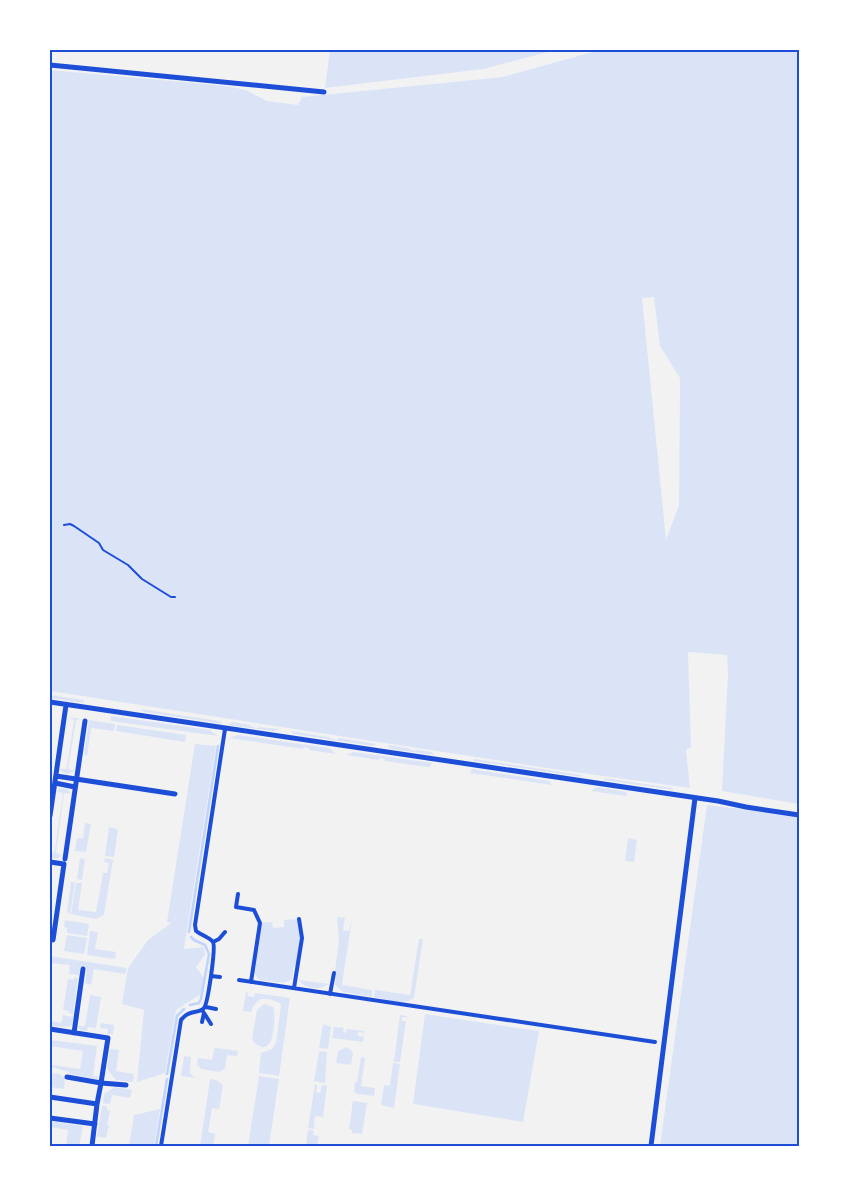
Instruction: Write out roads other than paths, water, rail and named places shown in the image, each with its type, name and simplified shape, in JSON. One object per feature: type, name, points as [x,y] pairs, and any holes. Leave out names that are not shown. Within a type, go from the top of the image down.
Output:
[{"type":"street","points":[[50,65],[324,92]]},
{"type":"street","points":[[50,702],[799,815]]},
{"type":"street","points":[[50,816],[66,705]]},
{"type":"street","points":[[64,859],[85,721]]},
{"type":"street","points":[[202,1022],[215,948],[213,942],[196,931],[195,925],[225,729]]},
{"type":"street","points":[[80,757],[86,758]]},
{"type":"street","points":[[56,776],[175,794]]},
{"type":"street","points":[[53,786],[75,786]]},
{"type":"street","points":[[651,1146],[695,798]]},
{"type":"street","points":[[50,862],[64,864],[53,940]]},
{"type":"street","points":[[238,894],[236,907],[254,910],[260,923],[251,982]]},
{"type":"street","points":[[294,988],[302,938],[299,919]]},
{"type":"street","points":[[213,942],[219,939],[225,932]]},
{"type":"street","points":[[74,1033],[83,969]]},
{"type":"street","points":[[330,994],[334,973]]},
{"type":"street","points":[[210,976],[220,977]]},
{"type":"street","points":[[239,980],[655,1042]]},
{"type":"street","points":[[206,1007],[216,1008]]},
{"type":"street","points":[[203,1012],[211,1024]]},
{"type":"street","points":[[162,1146],[181,1020],[185,1014],[203,1012]]},
{"type":"street","points":[[50,1029],[108,1038],[92,1146]]},
{"type":"street","points":[[67,1078],[126,1085]]},
{"type":"street","points":[[50,1097],[98,1104]]},
{"type":"street","points":[[50,1118],[95,1124]]},
{"type":"waterway","points":[[189,932],[218,746]]},
{"type":"waterway","points":[[190,1005],[199,1003],[201,999],[209,954],[205,945],[191,937]]},
{"type":"waterway","points":[[167,1074],[177,1016],[184,1009]]},
{"type":"waterway","points":[[156,1146],[167,1079]]}]
